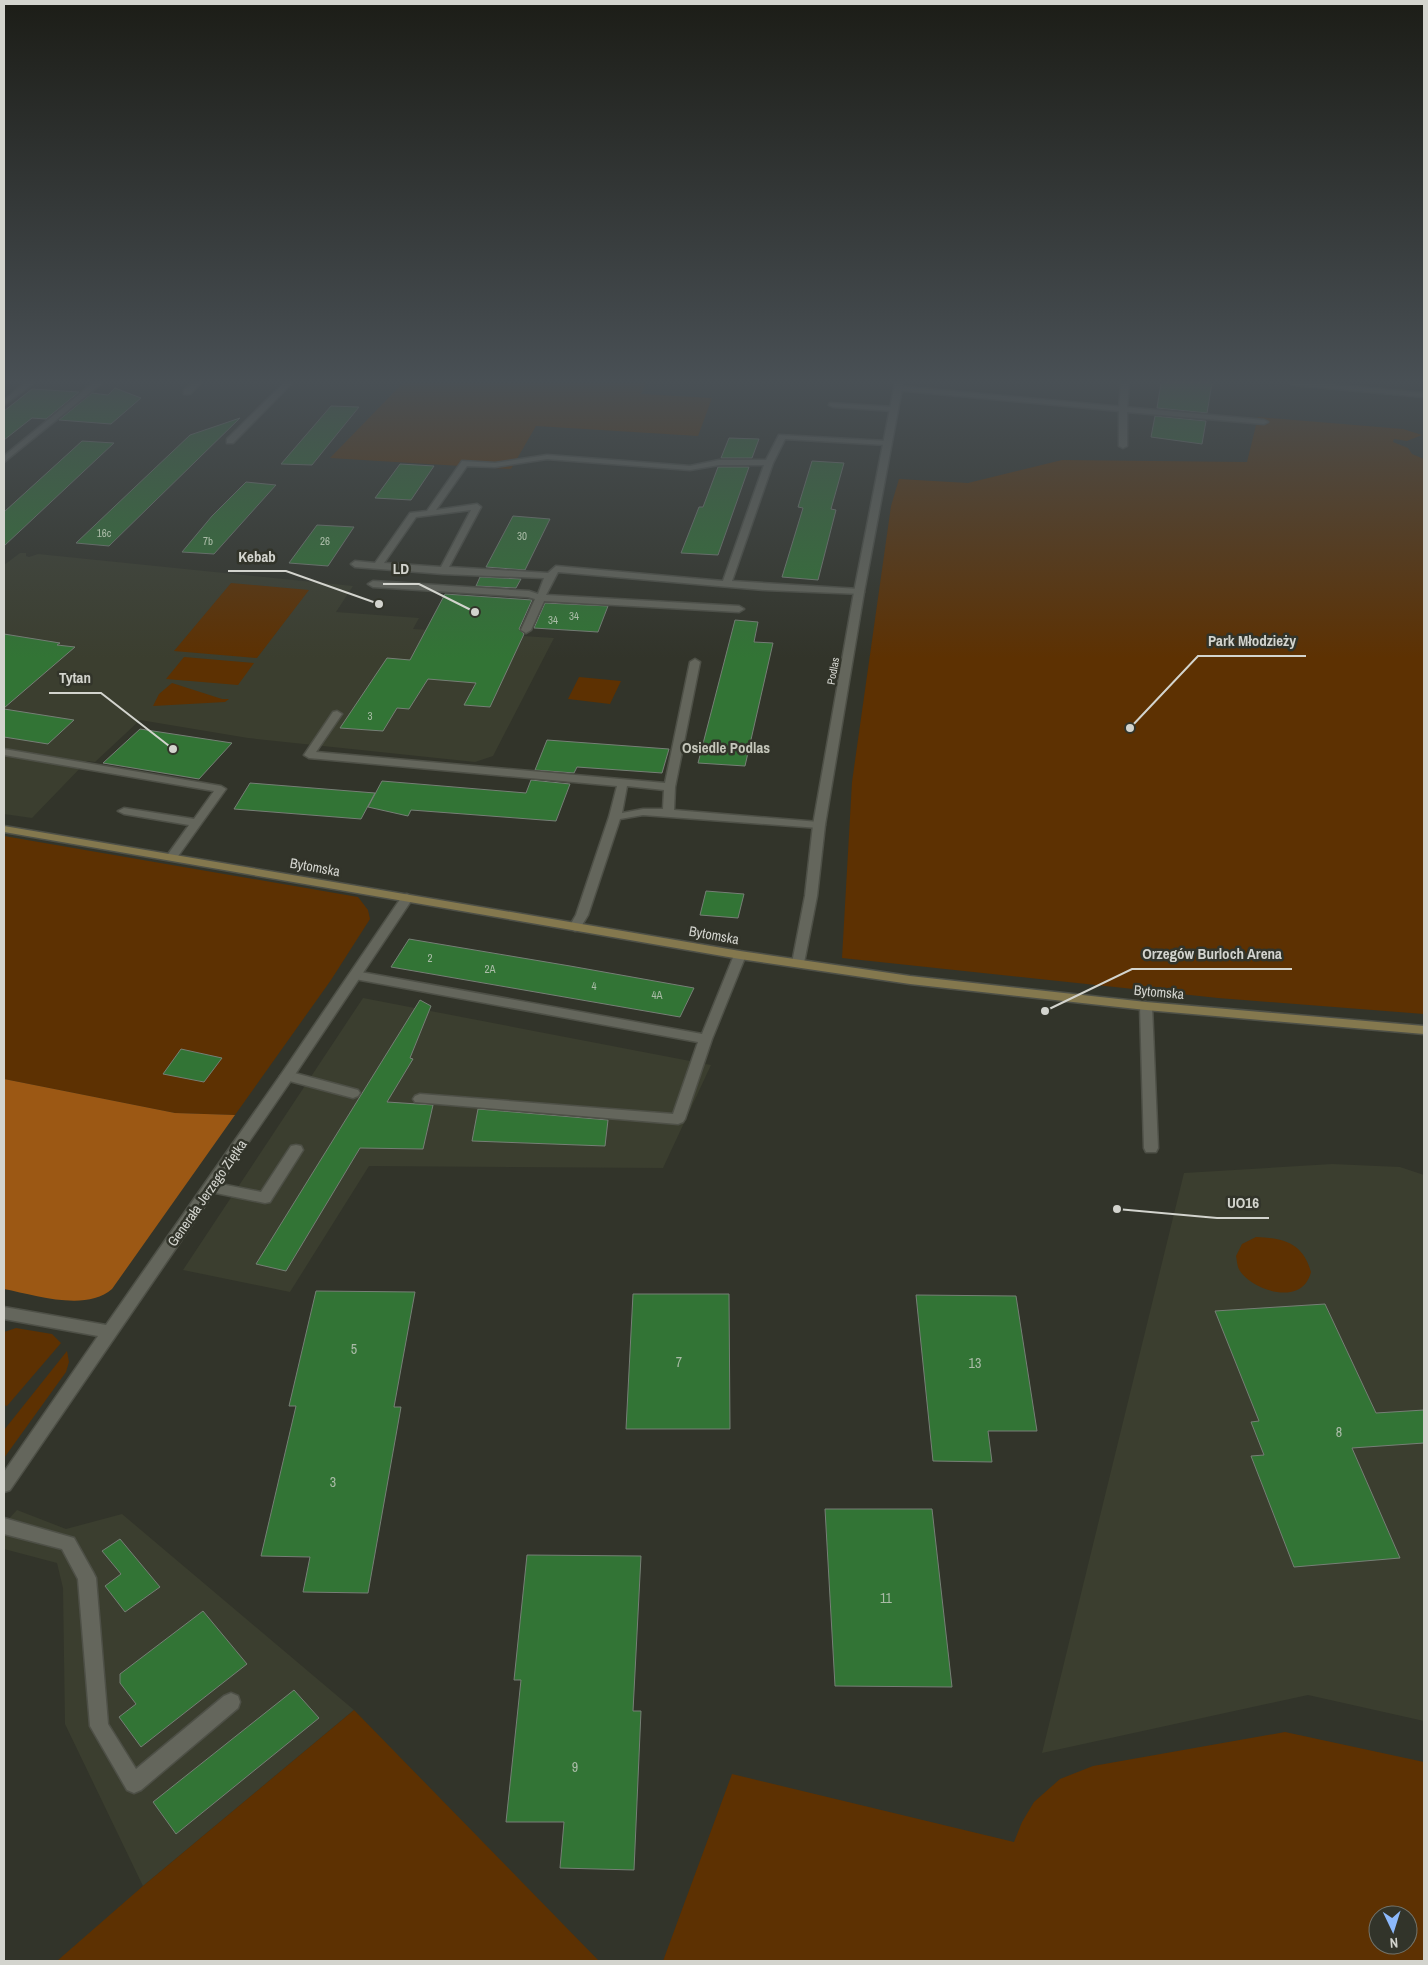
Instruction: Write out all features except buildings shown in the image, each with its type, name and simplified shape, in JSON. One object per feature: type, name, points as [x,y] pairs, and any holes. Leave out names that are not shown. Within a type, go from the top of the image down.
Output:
[{"type":"street","points":[[431,511],[457,475]]},
{"type":"street","points":[[727,583],[765,475]]},
{"type":"street","name":"Podlas","points":[[798,964],[812,896],[819,825],[880,475]]},
{"type":"street","points":[[378,565],[413,515],[431,511],[477,507],[443,570]]},
{"type":"street","points":[[355,564],[550,576]]},
{"type":"street","points":[[526,630],[542,598],[550,576],[556,569],[859,592]]},
{"type":"street","points":[[373,584],[529,594],[542,598],[739,609]]},
{"type":"street","points":[[668,813],[670,787],[695,662]]},
{"type":"street","points":[[337,714],[309,755],[670,787]]},
{"type":"street","points":[[4,752],[221,789],[172,857]]},
{"type":"street","points":[[575,927],[582,915],[615,817],[623,782]]},
{"type":"street","points":[[124,811],[196,823]]},
{"type":"street","points":[[615,817],[643,812],[819,825]]},
{"type":"street","name":"Bytomska","points":[[4,829],[740,955],[910,980],[1146,1006],[1424,1030]]},
{"type":"street","name":"Generała Jerzego Ziętka","points":[[4,1486],[211,1187],[407,898]]},
{"type":"street","points":[[420,1099],[678,1119],[706,1039],[740,955]]},
{"type":"street","points":[[355,975],[706,1039]]},
{"type":"street","points":[[1146,1006],[1151,1148]]},
{"type":"street","points":[[287,1076],[352,1093]]},
{"type":"street","points":[[211,1187],[265,1198],[296,1150]]},
{"type":"street","points":[[4,1313],[110,1332]]},
{"type":"street","points":[[4,1526],[68,1543],[87,1578],[99,1726],[134,1783],[231,1702]]},
{"type":"shaded area","points":[[1002,475],[1424,475],[1424,1014],[1218,998],[842,958],[852,782],[891,506],[899,479],[968,483]]},
{"type":"shaded area","points":[[20,553],[26,553],[26,556],[29,557],[38,554],[353,586],[336,612],[419,618],[413,629],[554,638],[493,756],[475,762],[248,738],[140,720],[95,762],[87,761],[32,818],[4,814],[4,565]]},
{"type":"shaded area","points":[[231,583],[309,590],[257,658],[174,651]]},
{"type":"shaded area","points":[[184,657],[254,663],[238,685],[166,679]]},
{"type":"shaded area","points":[[579,677],[621,681],[610,704],[568,699]]},
{"type":"shaded area","points":[[172,683],[222,699],[229,699],[225,702],[153,706],[159,694]]},
{"type":"shaded area","points":[[4,836],[358,897],[368,910],[370,919],[331,980],[235,1115],[175,1113],[4,1079]]},
{"type":"shaded area","points":[[363,998],[711,1065],[663,1168],[369,1166],[290,1292],[183,1270]]},
{"type":"shaded area","points":[[4,1079],[175,1113],[235,1115],[112,1289],[101,1296],[89,1300],[60,1300],[4,1289]]},
{"type":"shaded area","points":[[1332,1164],[1400,1167],[1424,1175],[1424,1721],[1308,1695],[1042,1753],[1184,1173]]},
{"type":"shaded area","points":[[1256,1237],[1284,1241],[1297,1248],[1303,1254],[1311,1272],[1306,1283],[1299,1289],[1291,1292],[1281,1292],[1262,1288],[1245,1277],[1239,1269],[1236,1256],[1242,1244]]},
{"type":"shaded area","points":[[16,1328],[52,1334],[61,1343],[7,1406],[4,1405],[4,1332]]},
{"type":"shaded area","points":[[67,1351],[69,1362],[66,1372],[4,1458],[4,1430]]},
{"type":"shaded area","points":[[17,1510],[66,1529],[122,1514],[354,1710],[143,1886],[65,1724],[63,1588],[57,1563],[4,1549],[4,1524]]},
{"type":"shaded area","points":[[354,1710],[599,1961],[57,1961],[143,1886]]},
{"type":"shaded area","points":[[1285,1732],[1424,1762],[1424,1961],[663,1961],[732,1774],[1014,1842],[1022,1822],[1034,1802],[1060,1779],[1093,1766]]},
{"type":"place","name":"Kebab","points":[[379,604]]},
{"type":"place","name":"LD","points":[[475,612]]},
{"type":"place","name":"Park Młodzieży","points":[[1130,728]]},
{"type":"place","name":"Tytan","points":[[173,749]]},
{"type":"place","name":"Orzegów Burloch Arena","points":[[1045,1011]]},
{"type":"place","name":"UO16","points":[[1117,1209]]},
{"type":"district","name":"Osiedle Podlas","points":[[726,747]]}]
